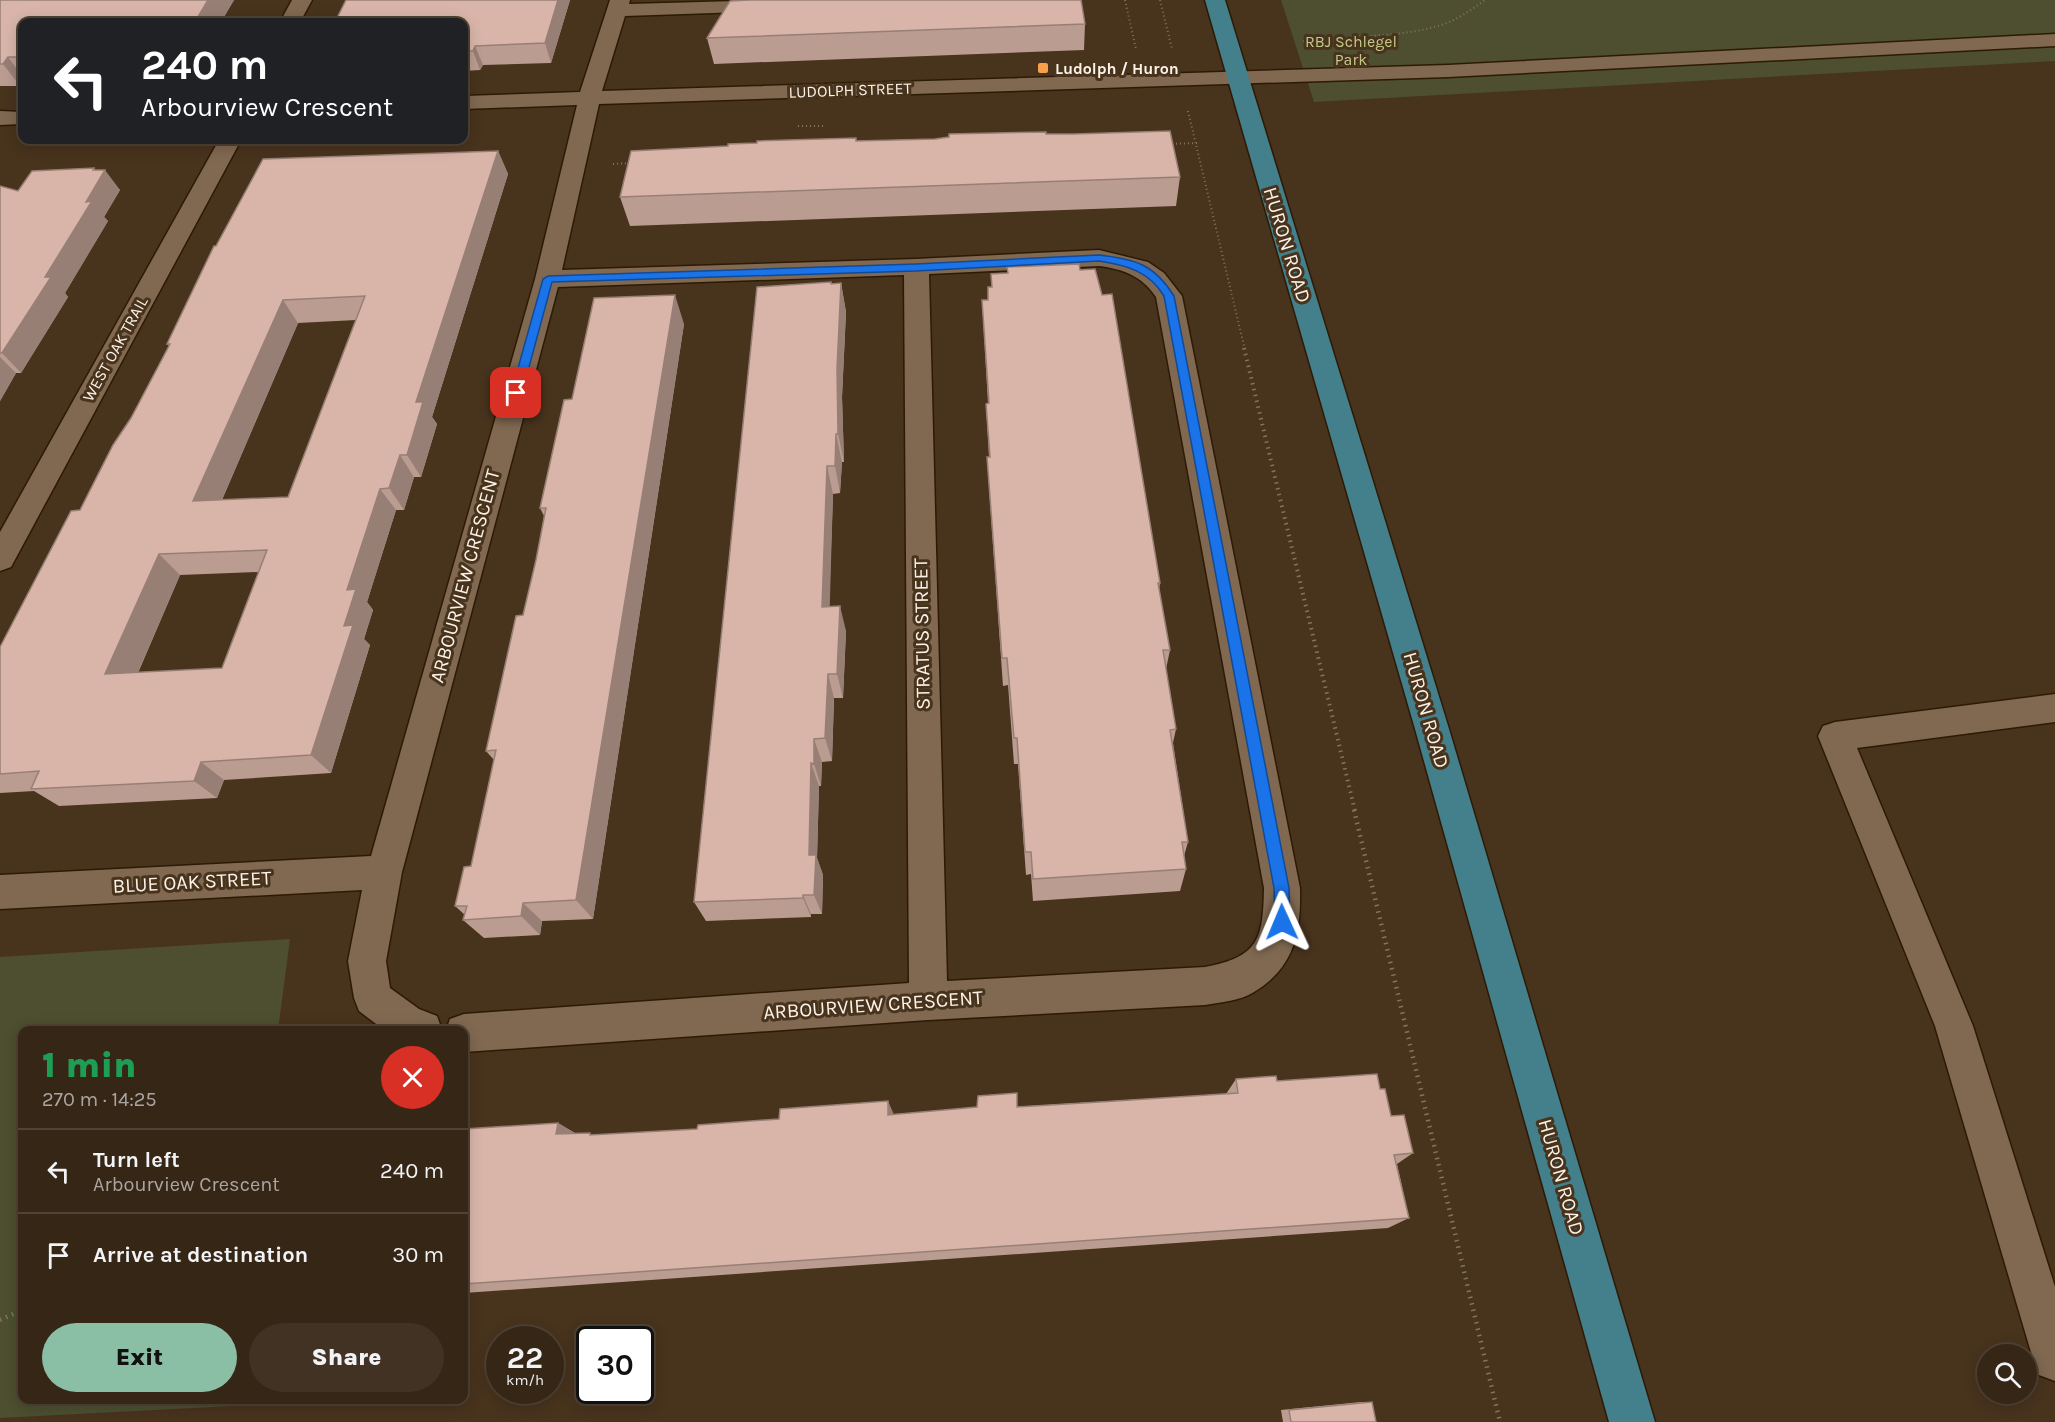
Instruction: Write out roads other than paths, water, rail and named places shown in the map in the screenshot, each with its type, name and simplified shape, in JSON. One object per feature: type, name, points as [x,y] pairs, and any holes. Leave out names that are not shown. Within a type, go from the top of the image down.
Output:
[{"type":"main road","name":"HURON ROAD","points":[[1215,0],[1432,729],[1632,1422]]},
{"type":"street","points":[[292,18],[302,0]]},
{"type":"street","points":[[618,5],[792,4]]},
{"type":"street","name":"ARBOURVIEW CRESCENT","points":[[412,1026],[373,998],[367,961],[384,872],[548,279],[594,77],[618,5]]},
{"type":"street","name":"LUDOLPH STREET","points":[[468,102],[1448,71],[2055,40]]},
{"type":"street","points":[[0,118],[18,118]]},
{"type":"street","name":"WEST OAK TRAIL","points":[[0,559],[228,144]]},
{"type":"street","name":"ARBOURVIEW CRESCENT","points":[[468,1033],[928,1001],[1205,986],[1241,979],[1272,952],[1282,922],[1282,888],[1169,296],[1160,281],[1145,270],[1125,261],[1099,258],[916,267]]},
{"type":"street","points":[[548,279],[916,267]]},
{"type":"street","name":"STRATUS STREET","points":[[916,267],[928,1001]]},
{"type":"street","points":[[2055,708],[1835,736],[1954,1026],[2055,1359]]},
{"type":"street","name":"BLUE OAK STREET","points":[[0,892],[384,872]]},
{"type":"place","name":"Ludolph / Huron","points":[[1043,68]]},
{"type":"park label","name":"RBJ Schlegel Park","points":[[1351,50]]}]
